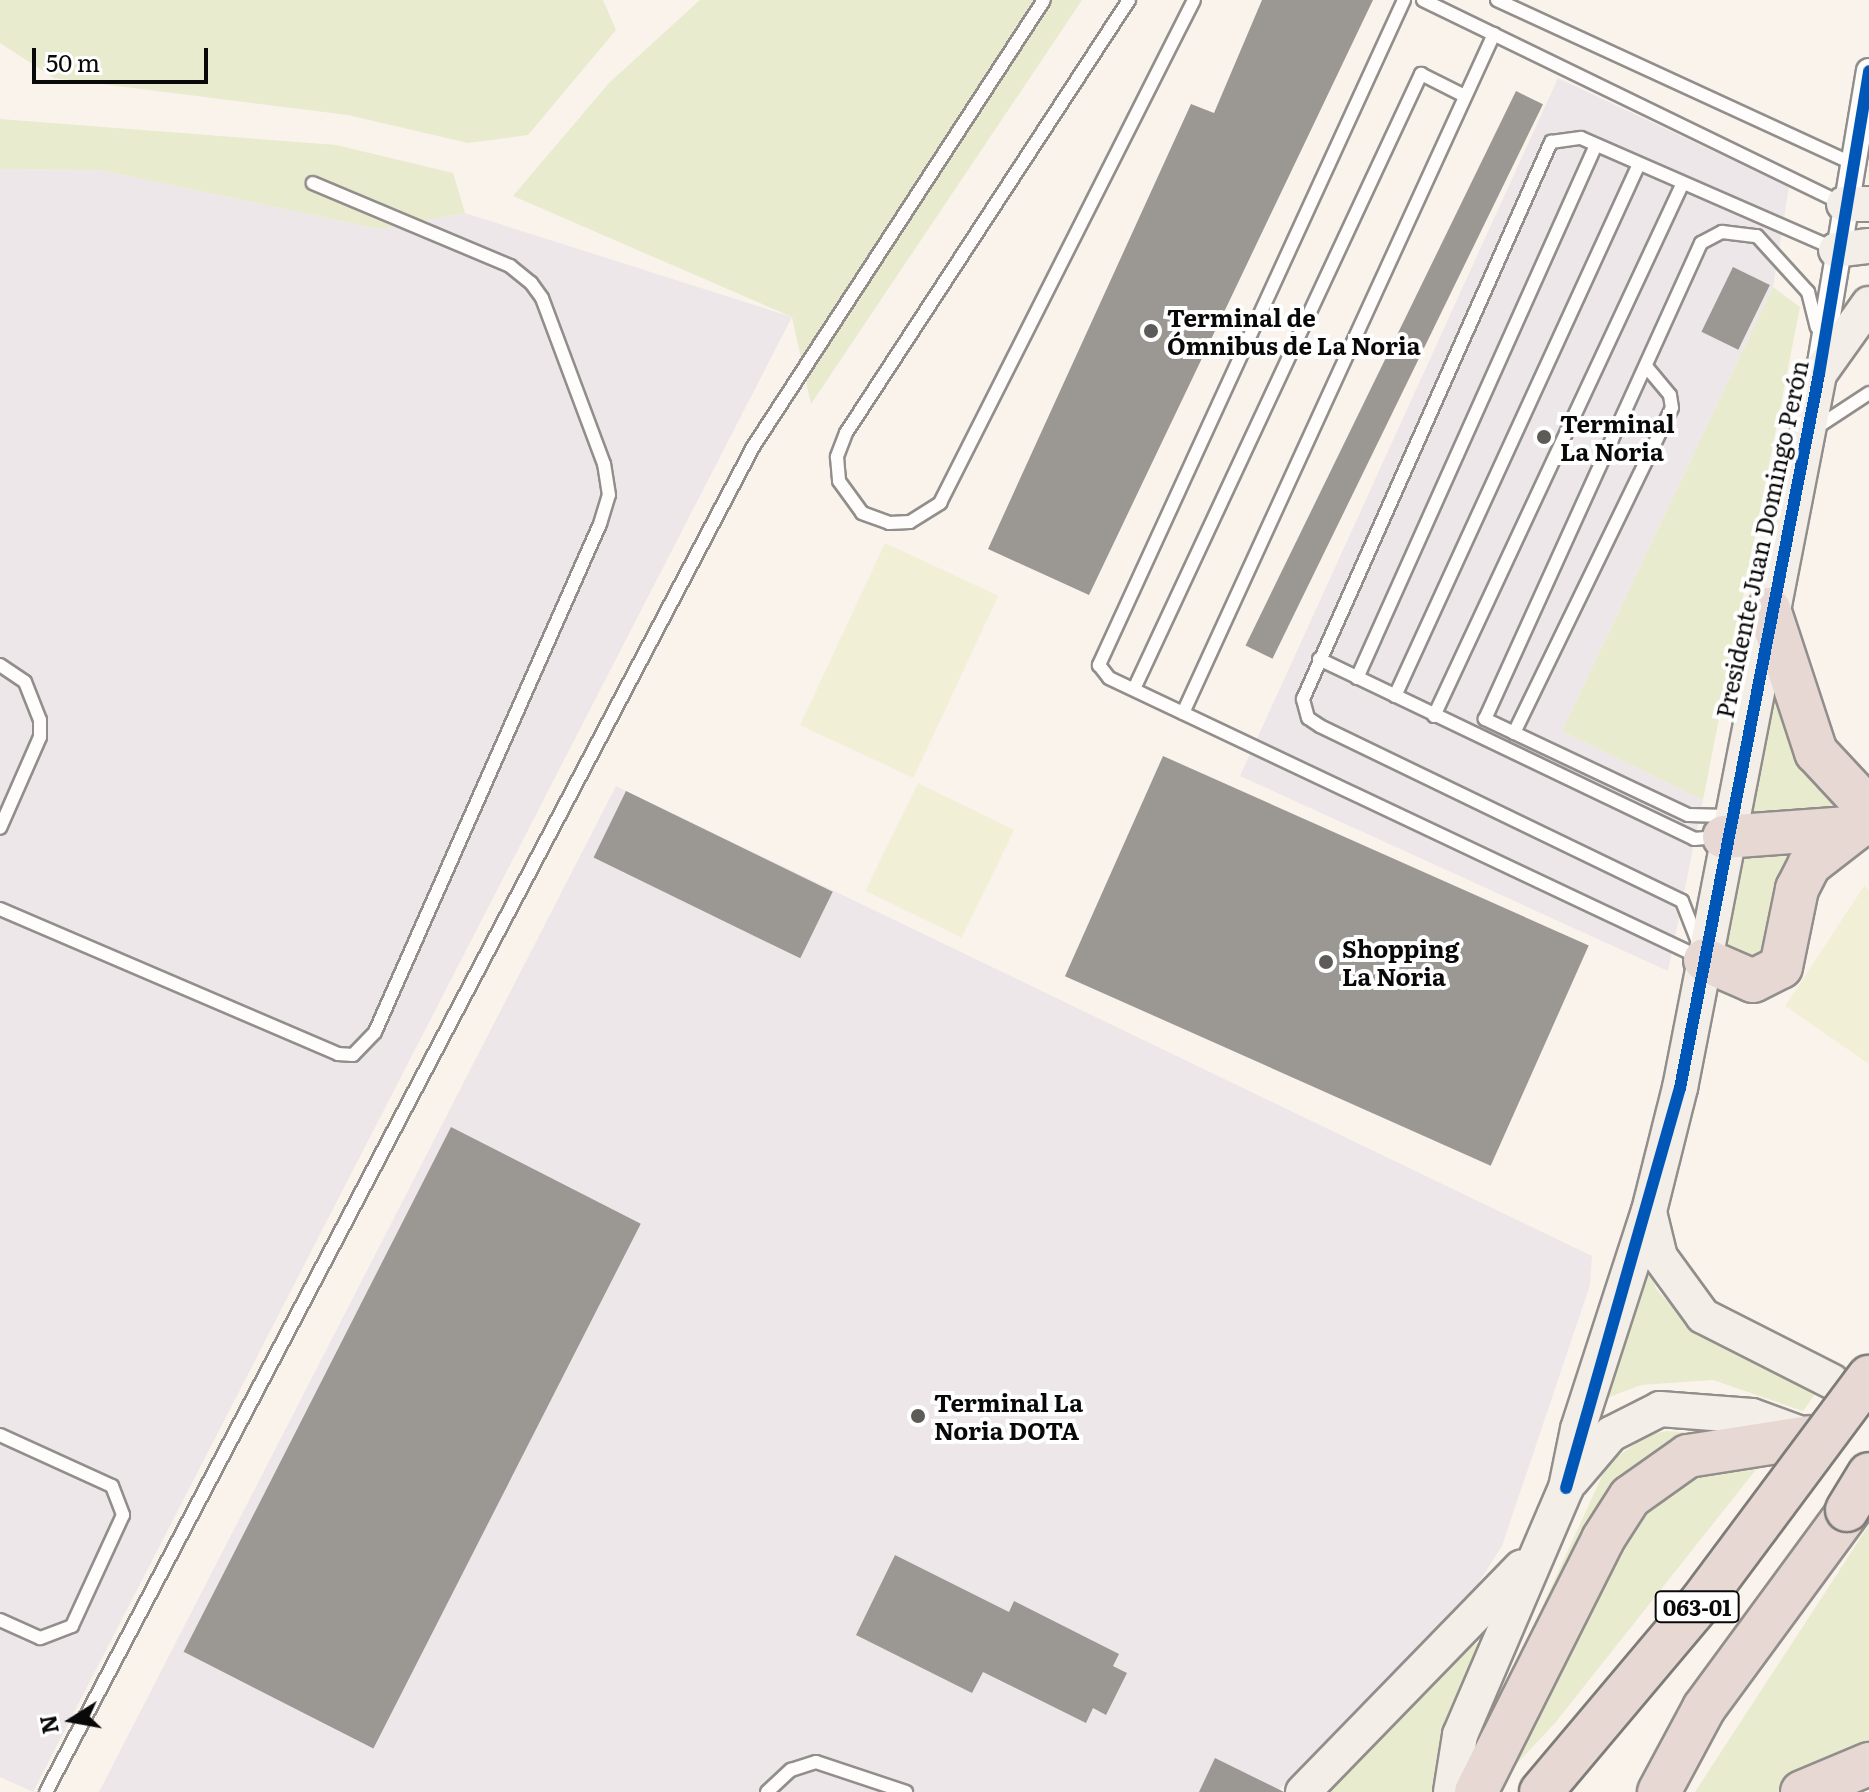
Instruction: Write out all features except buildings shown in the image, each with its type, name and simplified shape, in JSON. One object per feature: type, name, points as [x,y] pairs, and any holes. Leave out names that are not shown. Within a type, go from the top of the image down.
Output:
[{"type":"highway","points":[[1769,609],[1816,752],[1865,821]]},
{"type":"highway","points":[[1726,827],[1865,821]]},
{"type":"highway","points":[[1705,960],[1753,981],[1781,967],[1797,889],[1809,865],[1865,821]]},
{"type":"highway","name":"063-01","points":[[1541,1792],[1701,1602],[1850,1379]]},
{"type":"highway","points":[[1476,1792],[1603,1539],[1630,1497],[1688,1456],[1809,1437]]},
{"type":"highway","name":"063-01","points":[[1659,1792],[1704,1708],[1858,1496],[1869,1474]]},
{"type":"highway","points":[[1802,1792],[1869,1764]]},
{"type":"street","name":"Presidente Juan Domingo Perón","points":[[1566,1488],[1578,1429],[1649,1211],[1705,960],[1726,827],[1769,609],[1819,374],[1852,248],[1857,204],[1852,163],[1868,84]]},
{"type":"street","points":[[1819,374],[1865,318]]},
{"type":"street","points":[[1649,1211],[1660,1257],[1703,1316],[1850,1379]]},
{"type":"street","points":[[1451,1792],[1460,1735],[1566,1488],[1611,1434],[1660,1409],[1752,1416],[1809,1437]]},
{"type":"street","points":[[1303,1792],[1540,1547]]},
{"type":"lane","points":[[46,1792],[753,447],[1044,0]]},
{"type":"lane","points":[[1129,0],[846,433],[837,457],[839,481],[862,513],[889,523],[910,522],[940,503],[1194,0]]},
{"type":"lane","points":[[1404,0],[1100,652],[1099,665],[1109,678],[1705,960]]},
{"type":"lane","points":[[1423,0],[1857,204]]},
{"type":"lane","points":[[1497,0],[1852,163]]},
{"type":"lane","points":[[1183,713],[1463,95],[1494,34]]},
{"type":"lane","points":[[1134,689],[1421,74],[1463,95]]},
{"type":"lane","points":[[1705,960],[1682,901],[1308,718],[1303,699],[1551,142],[1562,136],[1596,145],[1682,185],[1852,248]]},
{"type":"lane","points":[[1357,678],[1596,145]]},
{"type":"lane","points":[[1395,696],[1639,164]]},
{"type":"lane","points":[[0,909],[338,1054],[353,1055],[375,1032],[600,524],[609,495],[604,464],[542,298],[531,283],[510,266],[313,183]]},
{"type":"lane","points":[[1434,716],[1682,185]]},
{"type":"lane","points":[[1726,827],[1688,815],[1485,719],[1648,369],[1701,243],[1722,232],[1743,232],[1757,236],[1790,266],[1817,312],[1819,374]]},
{"type":"lane","points":[[1514,733],[1672,408],[1670,395],[1648,369]]},
{"type":"lane","points":[[1805,439],[1831,413],[1869,393]]},
{"type":"lane","points":[[1319,659],[1694,839],[1726,827]]},
{"type":"lane","points":[[0,665],[25,682],[40,720],[40,737],[0,828]]},
{"type":"lane","points":[[0,1435],[112,1486],[123,1515],[72,1626],[40,1638],[0,1620]]},
{"type":"lane","points":[[767,1792],[791,1770],[816,1762],[906,1792]]},
{"type":"shaded area","points":[[1558,78],[1789,187],[1773,287],[1562,731],[1703,800],[1668,971],[1240,776]]},
{"type":"shaded area","points":[[0,169],[100,170],[379,229],[465,213],[792,317],[33,1792],[0,1777]]},
{"type":"shaded area","name":"Terminal La Noria DOTA","points":[[616,786],[1592,1256],[1590,1285],[1502,1546],[1472,1593],[1277,1792],[99,1792]]},
{"type":"green space","points":[[0,0],[603,0],[616,30],[528,135],[468,143],[348,115],[54,78],[0,43]]},
{"type":"green space","points":[[700,0],[1082,0],[811,404],[792,317],[513,196],[609,83]]},
{"type":"green space","points":[[0,119],[336,145],[453,173],[465,213],[379,229],[100,170],[0,169]]},
{"type":"green space","points":[[1773,287],[1800,307],[1703,800],[1562,731]]},
{"type":"green space","points":[[885,543],[998,596],[913,778],[800,725]]},
{"type":"green space","points":[[1772,689],[1851,814],[1747,828]]},
{"type":"green space","points":[[918,783],[1014,830],[962,938],[865,891]]},
{"type":"green space","points":[[1804,845],[1774,943],[1758,962],[1723,958],[1742,856]]},
{"type":"green space","points":[[1864,886],[1869,890],[1869,1064],[1785,1006]]},
{"type":"green space","points":[[1648,1255],[1656,1289],[1690,1325],[1818,1390],[1803,1411],[1713,1380],[1641,1385],[1604,1399]]},
{"type":"green space","points":[[1667,1431],[1709,1434],[1681,1446],[1511,1675],[1608,1463],[1648,1435]]},
{"type":"green space","points":[[1762,1462],[1555,1723],[1490,1792],[1630,1522],[1702,1471]]},
{"type":"green space","points":[[1869,1525],[1869,1753],[1782,1792],[1695,1792]]},
{"type":"green space","points":[[1483,1639],[1439,1741],[1435,1792],[1319,1792],[1425,1681]]},
{"type":"tunnel","points":[[1809,1437],[1869,1478]]},
{"type":"cycle path","points":[[1566,1488],[1680,1088],[1819,374],[1869,71]]},
{"type":"place","name":"Terminal de Ómnibus de La Noria","points":[[1151,331]]},
{"type":"place","name":"Terminal La Noria","points":[[1544,437]]},
{"type":"place","name":"Shopping La Noria","points":[[1326,962]]},
{"type":"place","name":"Terminal La Noria DOTA","points":[[918,1416]]}]
